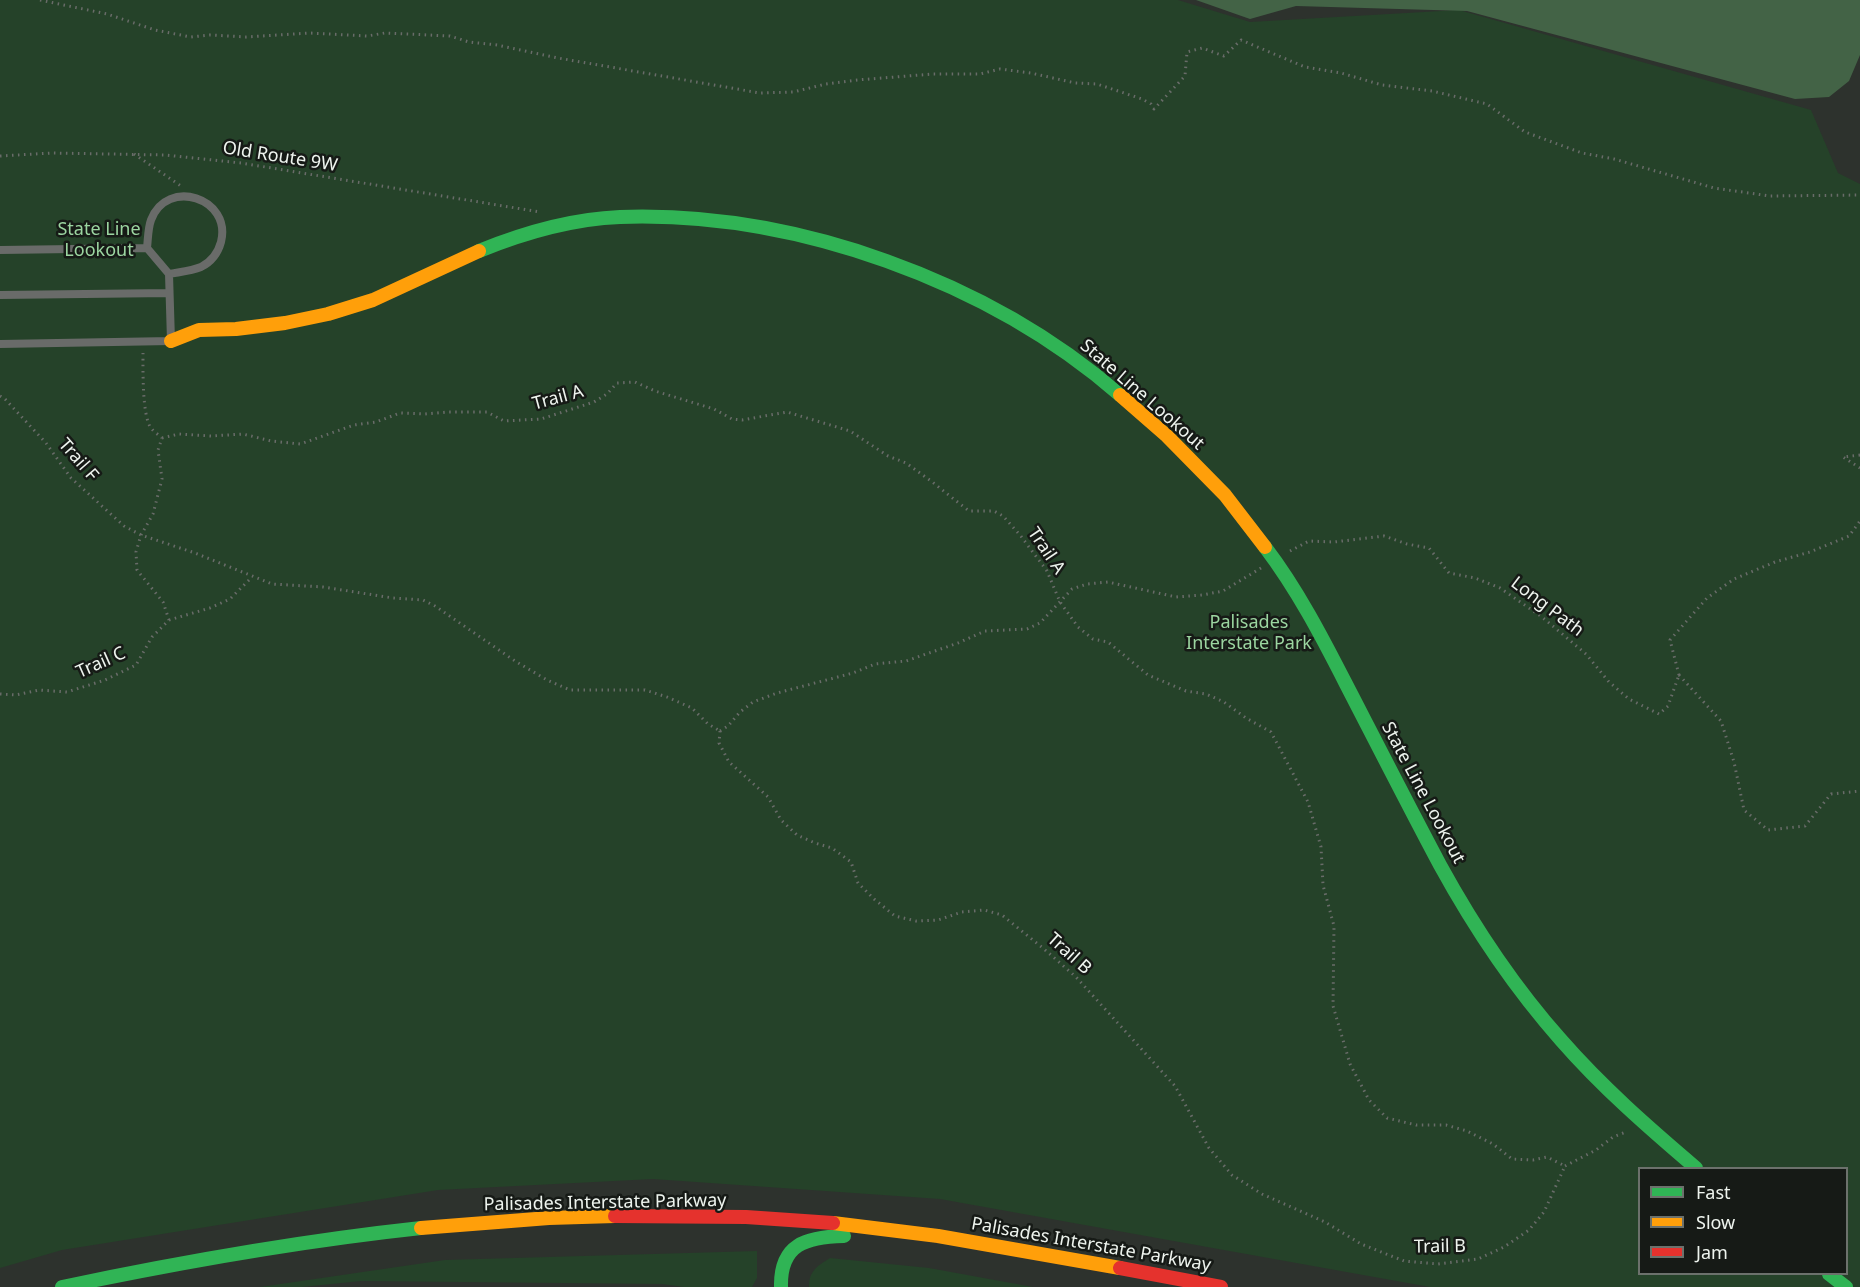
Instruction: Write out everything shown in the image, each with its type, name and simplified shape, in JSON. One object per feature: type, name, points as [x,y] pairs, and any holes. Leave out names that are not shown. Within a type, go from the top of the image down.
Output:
[{"type":"main road","name":"State Line Lookout","points":[[171,341],[199,330],[236,329],[285,323],[328,314],[373,300],[480,250],[524,234],[574,223],[619,217],[672,218],[732,224],[794,234],[860,251],[924,275],[991,307],[1049,341],[1105,382],[1167,436],[1225,495],[1274,559],[1317,628],[1441,866],[1478,929],[1520,990],[1590,1072],[1644,1124],[1695,1167]]},
{"type":"main road","name":"Palisades Interstate Parkway","points":[[62,1287],[210,1257],[331,1239],[544,1219],[662,1216],[783,1220],[863,1226],[963,1240],[1221,1287]]},
{"type":"main road","points":[[781,1287],[782,1267],[789,1252],[796,1245],[815,1237],[963,1240]]},
{"type":"main road","points":[[1830,1275],[1846,1287]]},
{"type":"lane","points":[[0,344],[171,341],[169,274],[147,248],[150,222],[164,203],[174,198],[184,196],[204,201],[219,218],[222,238],[219,248],[213,257],[202,266],[169,274]]},
{"type":"lane","points":[[0,250],[147,248]]},
{"type":"lane","points":[[0,295],[169,292]]},
{"type":"path","points":[[40,0],[107,14],[155,30],[191,37],[210,35],[246,37],[309,33],[450,36],[470,42],[760,93],[793,92],[857,80],[933,74],[980,74],[1000,69],[1075,83],[1097,84],[1142,99],[1151,104],[1154,109],[1185,76],[1187,52],[1202,48],[1224,56],[1241,40],[1305,67],[1341,73],[1382,85],[1432,91],[1487,104],[1525,132],[1582,153],[1614,159],[1714,188],[1770,196],[1860,195]]},
{"type":"path","name":"Old Route 9W","points":[[0,156],[52,153],[134,153],[241,163],[541,212]]},
{"type":"path","points":[[134,153],[180,184],[184,196]]},
{"type":"path","points":[[143,341],[145,400],[151,428],[162,438],[158,450],[162,479],[153,513],[141,535],[136,552],[137,570],[163,602],[169,620],[210,608],[230,599],[252,577]]},
{"type":"path","name":"Trail A","points":[[162,438],[179,434],[211,436],[243,434],[271,441],[300,444],[354,425],[376,422],[399,413],[487,412],[504,421],[541,419],[594,402],[617,383],[635,382],[714,409],[732,419],[742,420],[787,412],[850,431],[888,456],[906,463],[969,511],[994,511],[1004,516],[1047,571],[1060,602],[1040,623],[1027,629],[985,631],[906,661],[874,664],[853,673],[761,699],[740,712],[729,726],[720,731]]},
{"type":"path","name":"Trail F","points":[[0,396],[45,443],[71,478],[124,526],[141,535]]},
{"type":"path","points":[[1860,455],[1843,457],[1860,468]]},
{"type":"path","points":[[1860,521],[1849,536],[1734,579],[1707,597],[1670,640],[1679,675],[1721,721],[1734,762],[1744,810],[1768,830],[1805,826],[1831,794],[1860,791]]},
{"type":"path","points":[[141,535],[195,553],[272,584],[323,587],[393,598],[423,600],[547,680],[570,690],[645,690],[692,708],[708,724],[720,731]]},
{"type":"path","name":"Long Path","points":[[1060,602],[1072,589],[1087,584],[1108,582],[1176,597],[1223,591],[1274,559],[1310,541],[1334,542],[1383,536],[1429,548],[1449,573],[1475,578],[1500,588],[1530,608],[1586,654],[1629,699],[1649,710],[1659,714],[1668,706],[1679,675]]},
{"type":"path","points":[[1060,602],[1078,627],[1093,639],[1108,642],[1148,675],[1224,702],[1271,732],[1308,802],[1321,847],[1323,885],[1334,926],[1333,1006],[1350,1064],[1369,1100],[1387,1118],[1416,1125],[1446,1125],[1467,1131],[1493,1144],[1512,1159],[1533,1160],[1547,1157],[1565,1166],[1596,1150],[1613,1137],[1644,1124]]},
{"type":"path","name":"Trail C","points":[[0,694],[16,695],[39,690],[67,692],[105,680],[136,665],[152,638],[169,620]]},
{"type":"path","name":"Trail B","points":[[720,731],[718,743],[729,762],[768,797],[781,820],[797,835],[832,848],[851,862],[858,883],[895,916],[916,921],[938,920],[962,912],[984,910],[1002,915],[1044,949],[1076,977],[1175,1086],[1209,1148],[1232,1175],[1262,1194],[1325,1222],[1361,1244],[1404,1261],[1438,1264],[1478,1259],[1504,1247],[1529,1230],[1544,1212],[1565,1166]]},
{"type":"green space","name":"Palisades Interstate Park","points":[[0,0],[1178,0],[1250,22],[1459,10],[1811,110],[1838,173],[1860,184],[1860,1287],[1430,1287],[940,1199],[653,1179],[438,1190],[62,1250],[0,1268]]},
{"type":"green space","points":[[757,1251],[757,1278],[752,1287],[361,1281],[302,1287],[260,1287],[445,1260]]},
{"type":"green space","points":[[830,1258],[929,1268],[1033,1287],[809,1287],[810,1277],[815,1270]]},
{"type":"shaded area","points":[[1196,0],[1860,0],[1860,55],[1849,81],[1829,97],[1795,99],[1467,11],[1296,6],[1250,19]]},
{"type":"traffic: fast","points":[[479,251],[548,228],[620,217],[686,218],[754,226],[821,241],[886,261],[950,287],[1011,318],[1068,354],[1120,395]]},
{"type":"traffic: fast","points":[[1265,547],[1288,580],[1328,649],[1440,865],[1496,956],[1544,1020],[1593,1074],[1626,1107],[1695,1167]]},
{"type":"traffic: fast","points":[[62,1287],[241,1253],[421,1228]]},
{"type":"traffic: fast","points":[[781,1287],[785,1261],[790,1252],[807,1241],[844,1236]]},
{"type":"traffic: fast","points":[[1830,1275],[1846,1287]]},
{"type":"traffic: slow","points":[[171,341],[199,330],[236,329],[285,323],[328,314],[373,300],[479,251]]},
{"type":"traffic: slow","points":[[1120,395],[1167,436],[1225,495],[1265,547]]},
{"type":"traffic: slow","points":[[421,1228],[549,1218],[615,1216]]},
{"type":"traffic: slow","points":[[833,1223],[938,1236],[1120,1268]]},
{"type":"traffic: jam","points":[[615,1216],[746,1217],[833,1223]]},
{"type":"traffic: jam","points":[[1120,1268],[1221,1287]]}]
